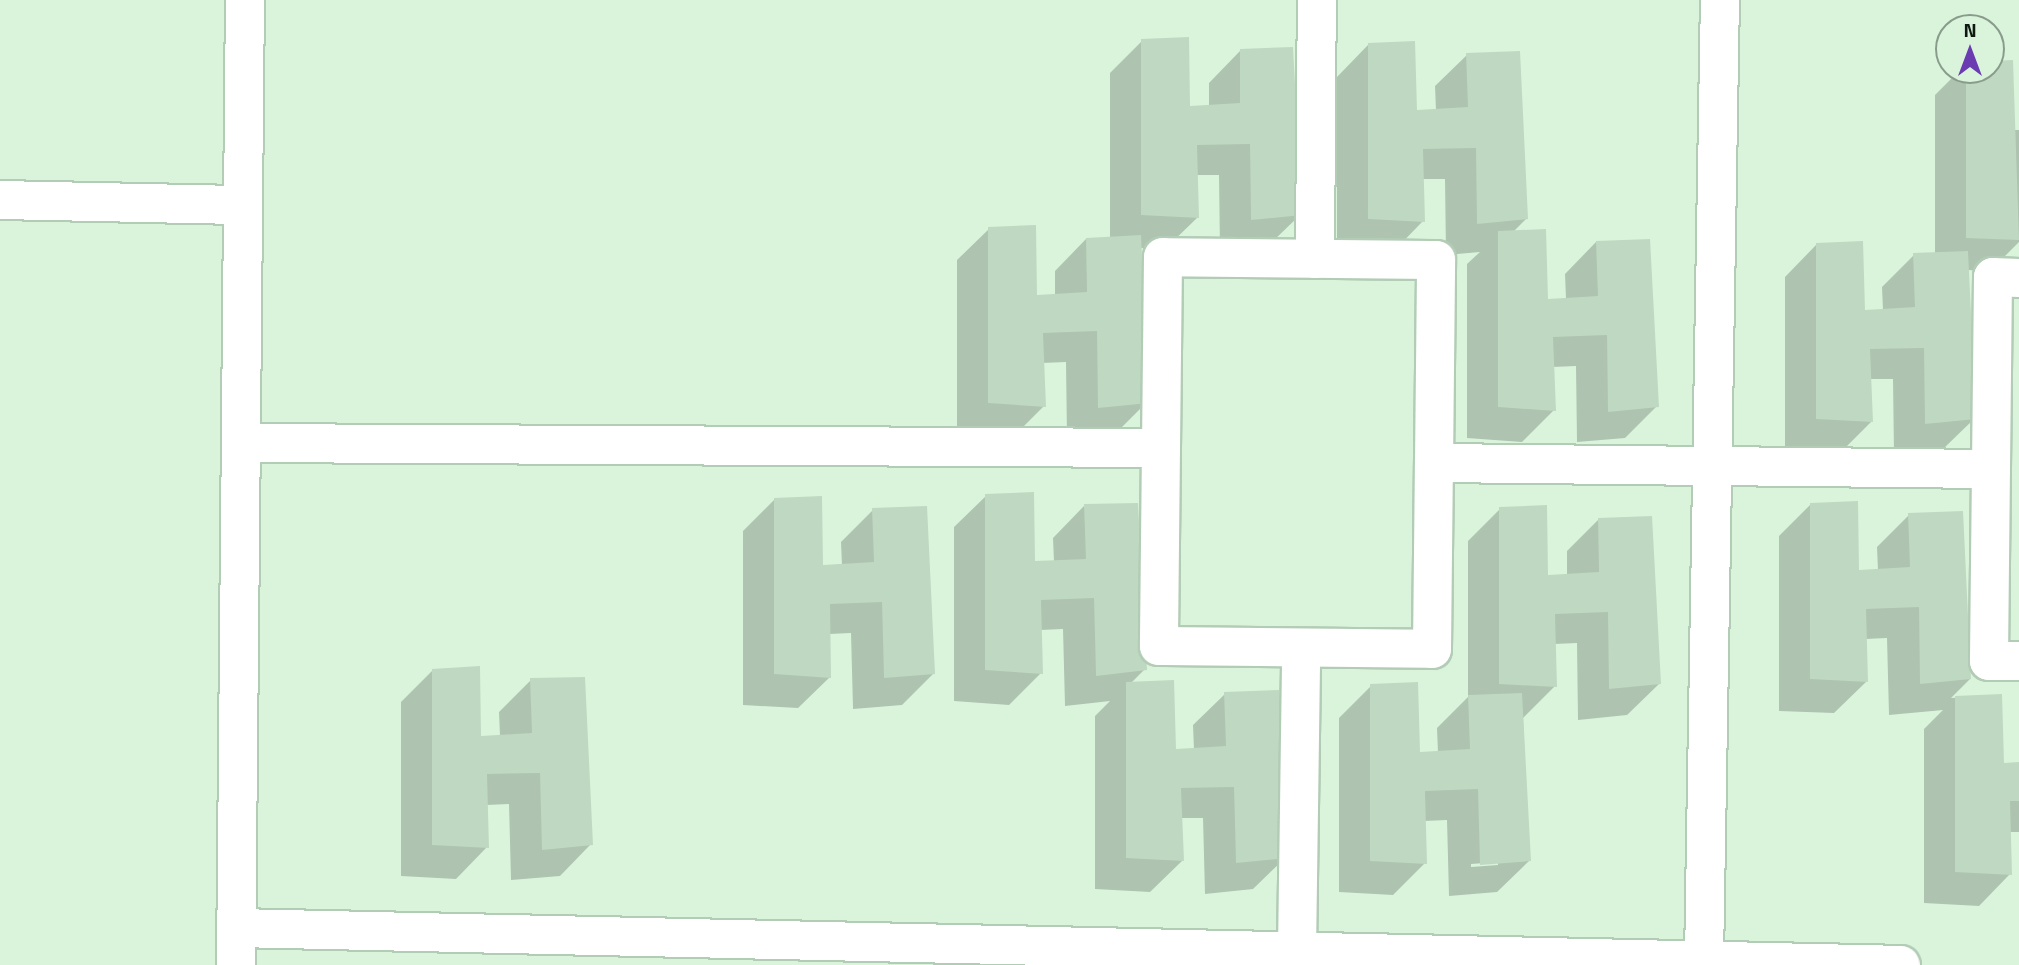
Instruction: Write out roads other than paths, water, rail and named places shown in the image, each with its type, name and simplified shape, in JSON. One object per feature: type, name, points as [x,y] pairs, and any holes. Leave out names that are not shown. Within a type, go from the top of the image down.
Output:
[{"type":"street","points":[[245,0],[236,946],[1111,956],[1297,951],[1514,960],[1704,960],[1901,965]]},
{"type":"street","points":[[1315,259],[1317,0]]},
{"type":"street","points":[[1704,960],[1720,0]]},
{"type":"street","points":[[0,200],[243,205]]},
{"type":"street","points":[[1163,257],[1436,260],[1433,649],[1159,646],[1161,448],[1163,257]]},
{"type":"street","points":[[2019,278],[1993,277],[1989,661],[2019,662]]},
{"type":"street","points":[[241,443],[1161,448]]},
{"type":"street","points":[[1434,463],[1991,469]]},
{"type":"street","points":[[1297,951],[1301,648]]}]
